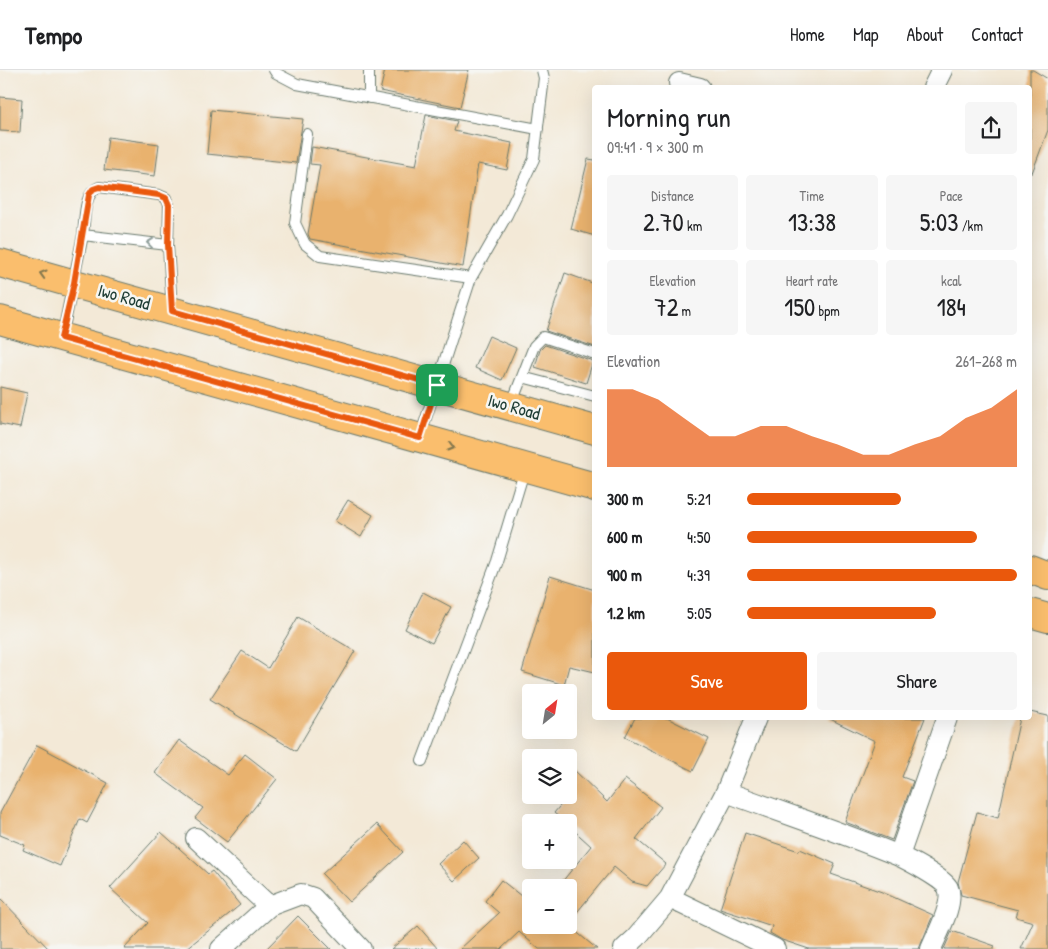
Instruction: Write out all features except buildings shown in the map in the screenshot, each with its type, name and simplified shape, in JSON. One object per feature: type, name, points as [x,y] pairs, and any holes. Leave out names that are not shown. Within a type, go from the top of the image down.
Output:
[{"type":"main road","name":"Iwo Road","points":[[0,262],[511,406],[592,426]]},
{"type":"main road","points":[[0,320],[592,486]]},
{"type":"main road","points":[[1032,571],[1048,576]]},
{"type":"main road","points":[[1032,614],[1048,618]]},
{"type":"street","points":[[934,85],[942,70]]},
{"type":"street","points":[[679,83],[687,85]]},
{"type":"street","points":[[624,949],[636,938],[670,898],[726,792],[755,720]]},
{"type":"street","points":[[899,856],[946,720]]},
{"type":"street","points":[[726,792],[899,856],[940,879],[948,886],[948,908],[931,949]]},
{"type":"street","points":[[196,838],[269,906]]},
{"type":"street","points":[[221,949],[269,906],[301,894],[313,898],[361,949]]},
{"type":"street","points":[[670,898],[775,949]]},
{"type":"lane","points":[[274,70],[276,73],[297,84],[538,129]]},
{"type":"lane","points":[[369,70],[369,98]]},
{"type":"lane","points":[[420,438],[471,278],[507,215],[534,159],[544,78],[542,70]]},
{"type":"lane","points":[[307,134],[295,223],[305,244],[320,256],[471,278]]},
{"type":"lane","points":[[61,338],[74,283],[89,195],[93,189],[99,187],[159,195],[166,198],[169,205],[168,245],[172,311]]},
{"type":"lane","points":[[83,235],[168,245]]},
{"type":"lane","points":[[511,406],[534,346],[542,337],[592,353]]},
{"type":"lane","points":[[522,376],[592,395]]},
{"type":"lane","points":[[422,761],[497,561],[526,467]]},
{"type":"route","points":[[99,187],[159,195],[166,198],[169,205],[168,245],[172,311],[437,385],[420,438],[61,338],[74,283],[89,195],[93,189],[99,187]]}]
